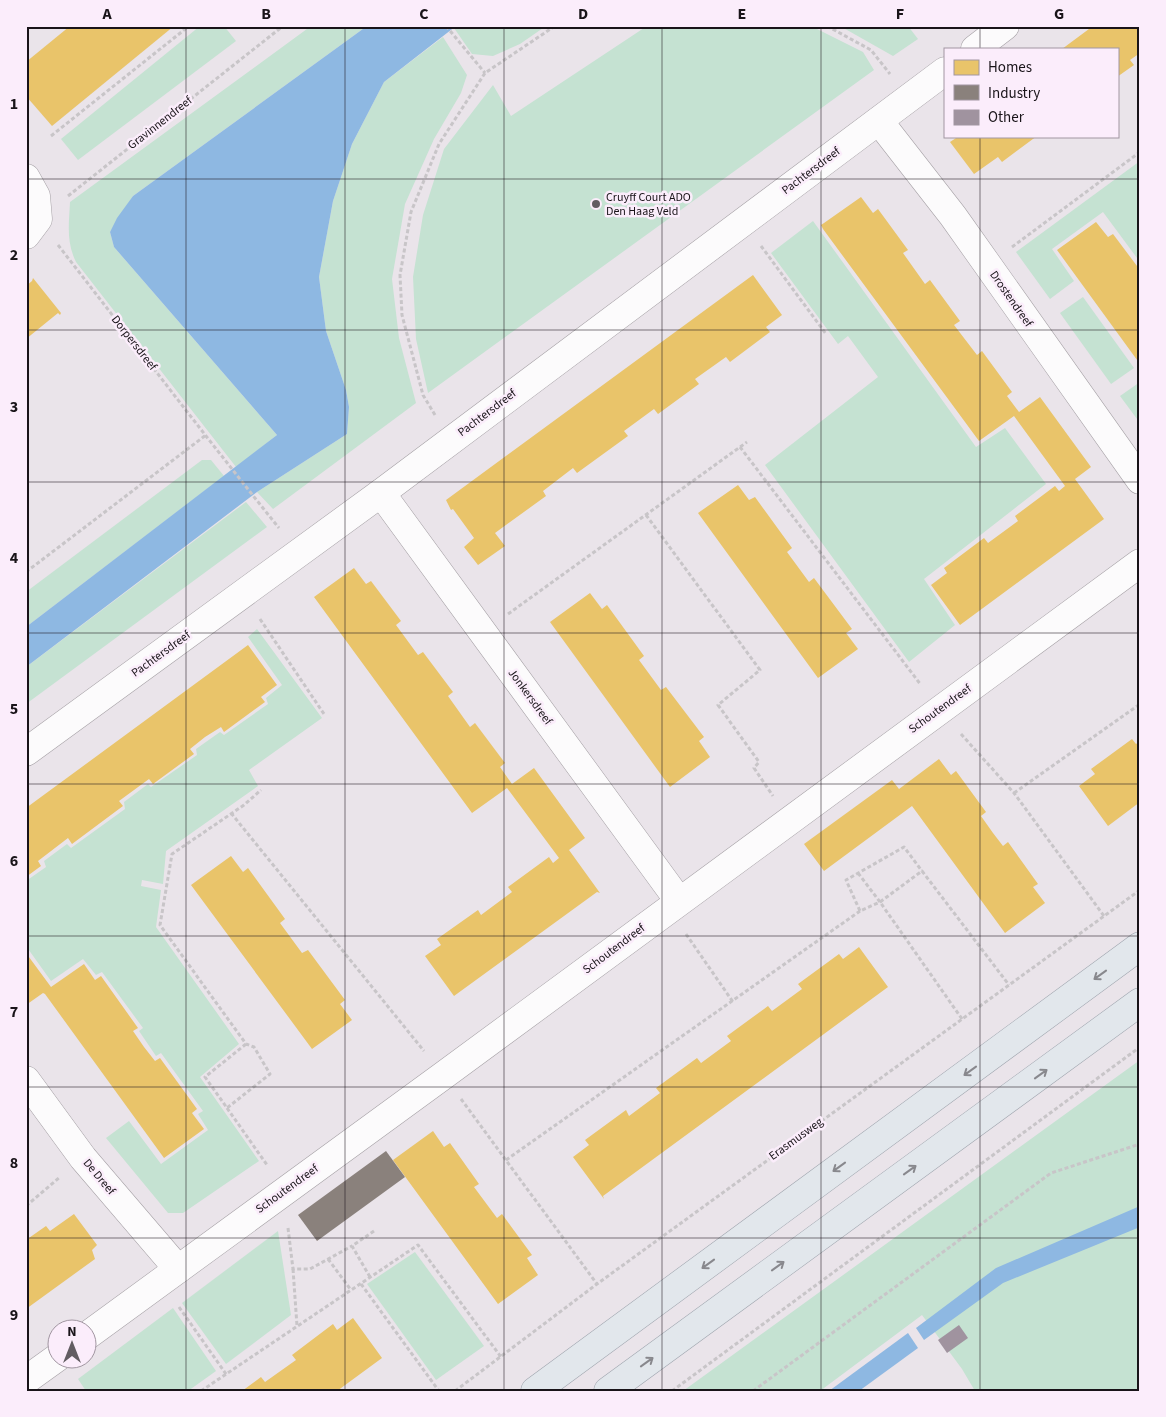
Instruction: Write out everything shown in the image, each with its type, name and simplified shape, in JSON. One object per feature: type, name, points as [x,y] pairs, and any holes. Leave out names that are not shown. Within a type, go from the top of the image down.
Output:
[{"type":"main road","points":[[535,1391],[1140,946]]},
{"type":"main road","points":[[608,1391],[1140,1002]]},
{"type":"street","points":[[976,48],[1005,26]]},
{"type":"street","name":"Pachtersdreef","points":[[26,752],[381,492],[944,72]]},
{"type":"street","name":"Drostendreef","points":[[879,121],[953,216],[1140,480]]},
{"type":"street","points":[[26,178],[36,196],[32,227]]},
{"type":"street","name":"Jonkersdreef","points":[[381,492],[483,632],[674,905]]},
{"type":"street","name":"Schoutendreef","points":[[98,1328],[444,1076],[1140,563]]},
{"type":"street","name":"De Dreef","points":[[26,1080],[170,1275]]},
{"type":"street","points":[[26,1380],[48,1364]]},
{"type":"path","points":[[51,136],[189,26]]},
{"type":"path","name":"Gravinnendreef","points":[[32,227],[283,26]]},
{"type":"path","points":[[446,26],[485,73]]},
{"type":"path","points":[[450,440],[423,396],[402,315],[400,275],[411,212],[438,144],[485,73],[555,26]]},
{"type":"path","points":[[827,26],[871,50],[910,98]]},
{"type":"path","points":[[1008,250],[1140,152]]},
{"type":"path","points":[[743,222],[826,334]]},
{"type":"path","name":"Dorpersdreef","points":[[32,227],[206,435],[228,466],[258,502]]},
{"type":"path","points":[[26,572],[206,435]]},
{"type":"path","points":[[483,632],[747,442]]},
{"type":"path","points":[[740,447],[939,710],[1014,793],[1104,916]]},
{"type":"path","points":[[646,515],[760,670],[718,705],[759,762],[754,768],[789,820]]},
{"type":"path","points":[[243,594],[324,714]]},
{"type":"path","points":[[1014,793],[1140,704]]},
{"type":"path","points":[[227,1108],[270,1074],[254,1047],[246,1044],[160,925],[172,854],[244,805],[261,790]]},
{"type":"path","points":[[231,813],[444,1076],[597,1284]]},
{"type":"path","points":[[860,911],[846,880],[904,847],[1009,985]]},
{"type":"path","points":[[506,1160],[860,911],[880,902],[922,871]]},
{"type":"path","points":[[858,874],[880,902],[962,1019]]},
{"type":"path","name":"Erasmusweg","points":[[455,1391],[597,1284],[1140,890]]},
{"type":"path","points":[[674,905],[733,1002]]},
{"type":"path","points":[[246,1044],[205,1077],[284,1191],[297,1326]]},
{"type":"path","points":[[672,1391],[1140,1047]]},
{"type":"path","points":[[753,1391],[1051,1172],[1140,1144]]},
{"type":"path","points":[[26,1206],[83,1158]]},
{"type":"path","points":[[293,1269],[310,1269],[352,1246],[374,1231]]},
{"type":"path","points":[[201,1391],[418,1245],[501,1357]]},
{"type":"path","points":[[352,1246],[370,1277]]},
{"type":"path","points":[[328,1260],[351,1290]]},
{"type":"path","points":[[170,1275],[226,1374]]},
{"type":"path","points":[[361,1284],[439,1391]]},
{"type":"green space","points":[[200,26],[224,26],[236,41],[78,160],[61,139]]},
{"type":"green space","points":[[311,26],[367,26],[133,196],[110,232],[114,247],[277,435],[236,467],[76,262],[69,240],[70,202]]},
{"type":"green space","points":[[456,26],[546,26],[520,44],[493,56],[472,54],[454,28]]},
{"type":"green space","points":[[647,26],[811,26],[863,52],[874,70],[428,393],[416,339],[413,277],[423,215],[444,149],[493,85],[511,116]]},
{"type":"green space","points":[[840,26],[908,26],[918,39],[893,56]]},
{"type":"green space","points":[[443,37],[467,75],[461,93],[434,139],[405,204],[392,279],[399,338],[416,403],[273,509],[257,492],[347,434],[349,407],[346,390],[326,331],[319,277],[333,201],[352,144],[384,82]]},
{"type":"green space","points":[[1140,161],[1140,262],[1103,212],[1052,249],[1074,281],[1050,299],[1016,252]]},
{"type":"green space","points":[[813,221],[976,447],[1005,428],[1046,484],[924,579],[955,625],[909,662],[765,465],[878,377],[848,336],[838,344],[771,253]]},
{"type":"green space","points":[[1083,297],[1134,368],[1111,384],[1060,313]]},
{"type":"green space","points":[[1140,382],[1140,423],[1120,396]]},
{"type":"green space","points":[[202,460],[211,460],[224,476],[26,627],[26,592]]},
{"type":"green space","points":[[246,502],[267,527],[26,704],[26,667]]},
{"type":"green space","points":[[257,629],[322,718],[249,770],[258,786],[166,851],[163,884],[142,880],[141,886],[161,890],[156,927],[239,1044],[200,1077],[259,1161],[183,1213],[168,1213],[106,1138],[129,1121],[161,1164],[208,1130],[198,1114],[203,1111],[161,1053],[156,1056],[139,1031],[143,1028],[102,972],[96,975],[83,959],[51,981],[26,946],[26,881],[46,867],[44,861],[67,844],[71,848],[125,809],[124,802],[148,784],[151,787],[197,755],[196,749],[220,732],[224,735],[268,704],[266,698],[282,685],[248,637]]},
{"type":"green space","points":[[1140,1060],[1140,1391],[975,1391],[962,1369],[922,1315],[820,1391],[683,1391]]},
{"type":"green space","points":[[278,1231],[291,1315],[226,1364],[182,1303]]},
{"type":"green space","points":[[415,1252],[484,1346],[436,1380],[367,1284]]},
{"type":"green space","points":[[173,1308],[216,1371],[188,1391],[86,1391],[78,1379],[90,1370],[98,1370],[98,1364]]},
{"type":"water","points":[[367,26],[456,26],[384,82],[352,144],[333,201],[319,277],[326,331],[346,390],[349,407],[347,434],[257,492],[26,667],[26,627],[277,435],[114,247],[110,232],[117,218],[133,196]]},
{"type":"water","points":[[1140,1206],[1140,1227],[1003,1283],[924,1340],[916,1328],[996,1268]]},
{"type":"water","points":[[908,1333],[918,1348],[859,1391],[829,1391]]},
{"type":"building: Homes","points":[[70,26],[174,26],[52,126],[26,96],[26,62]]},
{"type":"building: Homes","points":[[1093,26],[1140,26],[1140,53],[1130,60],[1134,65],[1118,76],[1118,48],[1063,48]]},
{"type":"building: Homes","points":[[956,138],[1034,138],[1002,162],[998,157],[974,174],[950,142]]},
{"type":"building: Homes","points":[[861,197],[873,213],[878,209],[908,250],[903,253],[925,284],[930,280],[960,321],[954,325],[977,355],[982,351],[1012,392],[1007,396],[1019,412],[1040,397],[1091,467],[1075,479],[1104,519],[960,625],[931,585],[947,573],[944,568],[984,538],[988,543],[1018,521],[1015,516],[1055,486],[1059,491],[1065,486],[1014,416],[979,441],[823,229],[821,225]]},
{"type":"building: Homes","points":[[1096,222],[1108,237],[1113,234],[1140,270],[1140,364],[1057,250]]},
{"type":"building: Homes","points":[[753,275],[782,315],[766,327],[770,332],[730,362],[726,357],[695,379],[699,384],[658,414],[654,409],[624,431],[628,436],[577,473],[573,468],[543,491],[546,496],[495,533],[505,546],[478,565],[464,547],[474,538],[453,509],[451,510],[446,500]]},
{"type":"building: Homes","points":[[33,278],[61,313],[60,315],[58,313],[26,339],[26,286]]},
{"type":"building: Homes","points":[[738,485],[749,500],[755,497],[792,548],[787,552],[809,582],[814,578],[852,629],[846,633],[858,649],[818,678],[698,513]]},
{"type":"building: Homes","points":[[354,568],[366,584],[371,581],[401,621],[396,625],[418,655],[423,652],[453,692],[448,696],[470,727],[475,723],[505,763],[500,767],[512,784],[534,768],[585,838],[569,850],[600,893],[597,892],[454,996],[425,956],[441,945],[437,939],[478,910],[481,915],[512,892],[508,887],[549,857],[553,863],[559,858],[507,788],[472,813],[314,597]]},
{"type":"building: Homes","points":[[590,593],[602,609],[607,605],[644,656],[639,660],[661,690],[666,687],[704,737],[699,741],[710,757],[670,787],[550,622]]},
{"type":"building: Homes","points":[[248,645],[277,685],[261,697],[265,702],[224,732],[221,727],[205,737],[190,749],[194,754],[153,784],[149,779],[119,801],[123,806],[72,844],[68,838],[38,861],[41,866],[26,877],[26,808]]},
{"type":"building: Homes","points":[[1132,739],[1136,744],[1140,741],[1140,802],[1108,826],[1079,786],[1095,774],[1091,769]]},
{"type":"building: Homes","points":[[939,759],[951,775],[956,771],[986,812],[981,816],[993,833],[1003,846],[1008,842],[1038,884],[1033,887],[1045,903],[1005,933],[912,806],[824,871],[804,844],[892,780],[899,789]]},
{"type":"building: Homes","points":[[231,856],[243,872],[248,868],[285,919],[280,923],[302,953],[308,950],[345,1000],[340,1004],[352,1020],[312,1049],[191,885]]},
{"type":"building: Homes","points":[[859,947],[888,987],[603,1196],[604,1199],[573,1157],[589,1145],[585,1140],[626,1110],[629,1116],[660,1093],[656,1088],[697,1058],[701,1063],[731,1041],[727,1036],[768,1006],[772,1011],[802,989],[798,984],[839,954],[843,959]]},
{"type":"building: Homes","points":[[26,953],[51,987],[84,964],[95,980],[101,976],[138,1028],[133,1031],[144,1047],[155,1061],[160,1058],[197,1109],[192,1113],[204,1129],[164,1158],[45,994],[43,993],[26,1005]]},
{"type":"building: Homes","points":[[433,1131],[444,1147],[450,1143],[479,1184],[474,1187],[497,1218],[502,1214],[532,1255],[527,1258],[538,1275],[498,1304],[393,1160]]},
{"type":"building: Homes","points":[[74,1214],[97,1245],[92,1250],[95,1259],[26,1309],[26,1240],[46,1226],[50,1231]]},
{"type":"building: Homes","points":[[353,1318],[382,1358],[337,1391],[242,1391],[261,1377],[265,1382],[296,1360],[292,1355],[333,1324],[337,1330]]},
{"type":"building: Industry","points":[[386,1151],[405,1177],[317,1241],[298,1215]]},
{"type":"building: Other","points":[[959,1325],[968,1338],[947,1353],[938,1340]]},
{"type":"place","name":"Cruyff Court ADO Den Haag Veld","points":[[596,204]]}]
